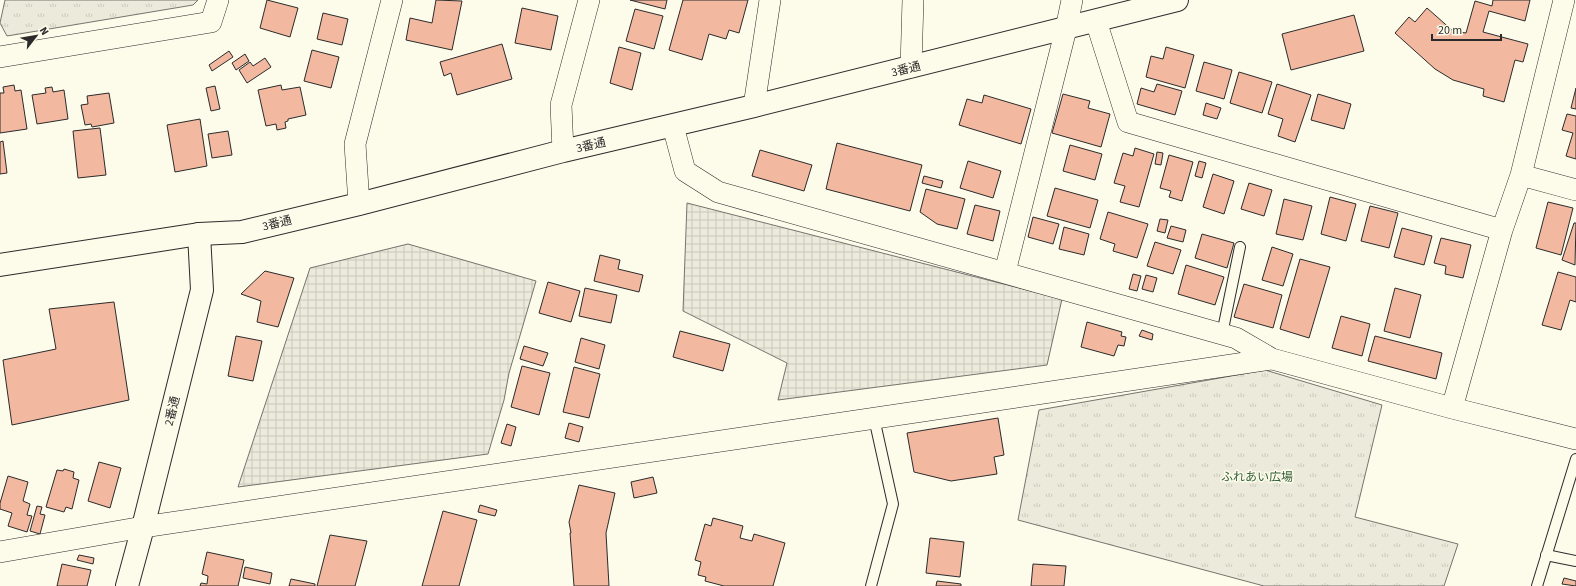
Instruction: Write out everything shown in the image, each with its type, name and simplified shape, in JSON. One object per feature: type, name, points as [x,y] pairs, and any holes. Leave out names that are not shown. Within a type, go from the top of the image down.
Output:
[{"type":"main road","name":"3番通","points":[[0,265],[199,234],[242,232],[359,204],[563,151],[673,126],[1066,29],[1177,0]]},
{"type":"main road","name":"2番通","points":[[127,586],[202,290],[199,234]]},
{"type":"street","points":[[0,57],[211,22],[218,0]]},
{"type":"street","points":[[359,204],[355,144],[392,0]]},
{"type":"street","points":[[563,151],[561,105],[589,0]]},
{"type":"street","points":[[754,106],[770,0]]},
{"type":"street","points":[[911,67],[913,0]]},
{"type":"street","points":[[1005,272],[1072,0]]},
{"type":"street","points":[[1452,408],[1502,230],[1521,175],[1564,0]]},
{"type":"street","points":[[1096,21],[1128,122],[1502,230]]},
{"type":"street","points":[[673,126],[684,171],[718,192],[1236,338],[1272,359],[1452,408],[1576,439]]},
{"type":"street","points":[[1521,175],[1576,190]]},
{"type":"street","points":[[0,552],[143,527],[1272,359]]},
{"type":"lane","points":[[1222,334],[1240,247]]},
{"type":"lane","points":[[871,586],[893,504],[874,418]]},
{"type":"lane","points":[[1537,586],[1576,458]]},
{"type":"lane","points":[[1546,555],[1576,561]]},
{"type":"green space","points":[[5,0],[198,0],[193,5],[7,36],[0,23]]},
{"type":"green space","name":"ふれあい広場","points":[[1265,370],[1382,405],[1355,517],[1458,544],[1444,586],[1264,586],[1018,520],[1039,410]]},
{"type":"shaded area","points":[[687,203],[1062,299],[1047,365],[778,400],[787,363],[683,311]]},
{"type":"shaded area","points":[[408,244],[536,281],[509,373],[504,400],[488,454],[238,487],[310,268]]},
{"type":"building","points":[[267,0],[298,8],[290,37],[260,28]]},
{"type":"building","points":[[436,0],[462,1],[452,50],[406,40],[410,18],[432,23]]},
{"type":"building","points":[[630,0],[667,0],[665,9]]},
{"type":"building","points":[[683,0],[748,0],[739,33],[729,30],[726,39],[709,34],[702,60],[669,50]]},
{"type":"building","points":[[1493,0],[1530,0],[1525,21],[1489,11],[1483,32],[1528,44],[1523,62],[1515,60],[1504,102],[1483,96],[1484,89],[1453,80],[1435,69],[1395,33],[1409,17],[1415,22],[1427,8],[1453,31],[1466,33],[1475,1],[1492,6]]},
{"type":"building","points":[[522,8],[558,16],[551,50],[515,43]]},
{"type":"building","points":[[635,9],[663,16],[654,49],[626,41]]},
{"type":"building","points":[[323,13],[348,19],[342,45],[317,39]]},
{"type":"building","points":[[1354,15],[1364,51],[1291,70],[1282,34]]},
{"type":"building","points":[[502,44],[512,79],[457,95],[451,73],[444,76],[440,62]]},
{"type":"building","points":[[619,47],[641,53],[632,90],[610,83]]},
{"type":"building","points":[[1166,47],[1194,55],[1185,88],[1146,77],[1151,56],[1163,59]]},
{"type":"building","points":[[312,50],[339,57],[331,88],[304,81]]},
{"type":"building","points":[[229,51],[233,57],[212,71],[209,65]]},
{"type":"building","points":[[245,54],[249,61],[236,70],[232,63]]},
{"type":"building","points":[[265,58],[271,67],[247,83],[239,70],[250,62],[253,66]]},
{"type":"building","points":[[1204,62],[1232,70],[1224,99],[1196,91]]},
{"type":"building","points":[[1239,72],[1272,82],[1262,113],[1230,103]]},
{"type":"building","points":[[1157,84],[1182,91],[1175,115],[1137,104],[1141,88],[1154,92]]},
{"type":"building","points":[[1277,84],[1311,95],[1295,142],[1278,136],[1283,119],[1268,114]]},
{"type":"building","points":[[14,85],[15,91],[21,90],[27,129],[0,133],[0,93],[4,93],[3,87]]},
{"type":"building","points":[[281,85],[282,90],[300,87],[306,115],[288,119],[288,121],[285,122],[286,128],[277,130],[276,124],[266,126],[258,90]]},
{"type":"building","points":[[215,86],[220,109],[211,111],[206,88]]},
{"type":"building","points":[[52,87],[53,92],[64,90],[68,119],[37,124],[32,95],[46,93],[45,88]]},
{"type":"building","points":[[1576,88],[1576,109],[1571,108]]},
{"type":"building","points":[[109,93],[114,123],[92,127],[91,124],[85,125],[81,105],[88,104],[87,96]]},
{"type":"building","points":[[1063,94],[1090,101],[1088,108],[1110,114],[1101,147],[1052,133]]},
{"type":"building","points":[[1318,94],[1351,104],[1344,129],[1311,120]]},
{"type":"building","points":[[984,95],[1031,109],[1021,144],[959,125],[967,99],[982,103]]},
{"type":"building","points":[[1206,103],[1221,108],[1217,119],[1203,115]]},
{"type":"building","points":[[1567,114],[1576,116],[1576,159],[1566,156],[1573,133],[1562,130]]},
{"type":"building","points":[[200,119],[207,166],[175,172],[167,125]]},
{"type":"building","points":[[100,128],[106,175],[78,178],[73,131]]},
{"type":"building","points":[[228,131],[232,155],[212,158],[208,134]]},
{"type":"building","points":[[3,141],[7,173],[0,174],[0,142]]},
{"type":"building","points":[[837,143],[922,165],[910,211],[826,189]]},
{"type":"building","points":[[1070,145],[1102,154],[1095,180],[1063,171]]},
{"type":"building","points":[[1135,148],[1154,154],[1139,207],[1120,202],[1125,186],[1114,183],[1123,153],[1133,156]]},
{"type":"building","points":[[760,150],[812,165],[804,191],[752,176]]},
{"type":"building","points":[[1157,152],[1163,153],[1161,165],[1155,164]]},
{"type":"building","points":[[1169,155],[1193,162],[1182,201],[1169,197],[1171,191],[1160,188]]},
{"type":"building","points":[[968,161],[1001,171],[993,198],[960,188]]},
{"type":"building","points":[[1199,161],[1206,163],[1202,178],[1195,176]]},
{"type":"building","points":[[1213,174],[1234,181],[1224,214],[1203,207]]},
{"type":"building","points":[[924,176],[943,181],[941,188],[922,183]]},
{"type":"building","points":[[1249,183],[1272,190],[1264,216],[1241,209]]},
{"type":"building","points":[[1055,188],[1098,200],[1090,228],[1047,216]]},
{"type":"building","points":[[926,189],[965,199],[957,229],[937,224],[920,212]]},
{"type":"building","points":[[1330,197],[1356,204],[1346,241],[1321,234]]},
{"type":"building","points":[[1284,199],[1312,206],[1303,240],[1276,234]]},
{"type":"building","points":[[1548,202],[1573,208],[1561,255],[1536,248]]},
{"type":"building","points":[[975,205],[1000,211],[993,241],[967,234]]},
{"type":"building","points":[[1370,206],[1398,213],[1389,248],[1361,241]]},
{"type":"building","points":[[1108,212],[1148,224],[1137,258],[1113,251],[1115,244],[1100,239]]},
{"type":"building","points":[[1033,217],[1059,224],[1053,244],[1028,237]]},
{"type":"building","points":[[1160,219],[1168,220],[1165,233],[1157,231]]},
{"type":"building","points":[[1574,223],[1576,223],[1575,265],[1562,260]]},
{"type":"building","points":[[1171,226],[1186,230],[1183,242],[1167,238]]},
{"type":"building","points":[[1064,227],[1089,234],[1084,255],[1059,249]]},
{"type":"building","points":[[1402,228],[1432,236],[1424,265],[1394,257]]},
{"type":"building","points":[[1202,234],[1234,243],[1227,268],[1195,258]]},
{"type":"building","points":[[1441,238],[1471,245],[1463,278],[1445,274],[1446,266],[1434,263]]},
{"type":"building","points":[[1155,242],[1181,250],[1173,274],[1147,266]]},
{"type":"building","points":[[1272,247],[1293,254],[1283,286],[1262,280]]},
{"type":"building","points":[[600,255],[620,260],[618,269],[643,275],[639,292],[594,281]]},
{"type":"building","points":[[1300,259],[1330,267],[1309,338],[1280,329]]},
{"type":"building","points":[[1186,265],[1224,277],[1215,305],[1178,294]]},
{"type":"building","points":[[265,271],[294,278],[278,327],[257,322],[261,301],[241,294]]},
{"type":"building","points":[[1558,272],[1576,277],[1576,302],[1570,300],[1561,330],[1542,325]]},
{"type":"building","points":[[1133,274],[1141,276],[1137,291],[1129,289]]},
{"type":"building","points":[[1146,275],[1157,278],[1153,292],[1142,289]]},
{"type":"building","points":[[548,282],[580,291],[571,322],[539,313]]},
{"type":"building","points":[[1244,284],[1282,295],[1273,328],[1234,317]]},
{"type":"building","points":[[585,288],[617,295],[611,323],[579,316]]},
{"type":"building","points":[[1395,288],[1421,295],[1410,338],[1384,331]]},
{"type":"building","points":[[114,302],[129,400],[12,425],[3,360],[56,349],[49,309]]},
{"type":"building","points":[[1341,316],[1370,324],[1362,356],[1332,348]]},
{"type":"building","points":[[1087,322],[1122,332],[1121,336],[1126,337],[1124,346],[1118,345],[1114,356],[1081,347]]},
{"type":"building","points":[[1142,330],[1153,334],[1152,340],[1139,336]]},
{"type":"building","points":[[680,331],[730,344],[723,371],[673,357]]},
{"type":"building","points":[[236,336],[262,341],[253,381],[228,376]]},
{"type":"building","points":[[1375,336],[1442,353],[1436,379],[1368,361]]},
{"type":"building","points":[[581,338],[605,345],[599,369],[575,362]]},
{"type":"building","points":[[524,346],[548,353],[543,366],[520,359]]},
{"type":"building","points":[[522,366],[550,373],[539,415],[511,407]]},
{"type":"building","points":[[574,367],[600,374],[589,418],[563,412]]},
{"type":"building","points":[[998,418],[1004,455],[994,457],[997,474],[951,481],[914,472],[907,433]]},
{"type":"building","points":[[569,423],[583,427],[579,442],[565,438]]},
{"type":"building","points":[[507,424],[516,427],[511,446],[501,443]]},
{"type":"building","points":[[99,462],[121,468],[110,508],[88,501]]},
{"type":"building","points":[[64,469],[74,472],[73,478],[79,480],[72,509],[66,507],[64,512],[46,507],[57,470],[63,471]]},
{"type":"building","points":[[8,476],[28,482],[23,501],[30,504],[27,515],[32,516],[27,532],[8,526],[12,513],[0,509],[0,503]]},
{"type":"building","points":[[653,477],[657,493],[634,498],[631,482]]},
{"type":"building","points":[[579,485],[615,493],[606,533],[609,586],[574,586],[569,522]]},
{"type":"building","points":[[480,505],[497,510],[495,516],[478,512]]},
{"type":"building","points":[[37,506],[42,507],[40,514],[45,515],[40,534],[30,531]]},
{"type":"building","points":[[443,511],[477,520],[459,586],[422,586]]},
{"type":"building","points":[[713,518],[743,526],[740,538],[752,541],[754,534],[785,543],[773,586],[724,586],[705,581],[706,577],[698,575],[701,562],[695,560],[705,524],[711,526]]},
{"type":"building","points":[[330,535],[367,541],[355,586],[317,586]]},
{"type":"building","points":[[930,538],[964,542],[960,577],[926,573]]},
{"type":"building","points":[[207,552],[244,560],[238,586],[200,586],[201,583],[207,584],[208,576],[202,574]]},
{"type":"building","points":[[79,555],[94,558],[93,564],[77,560]]},
{"type":"building","points":[[62,564],[91,570],[87,586],[57,586]]},
{"type":"building","points":[[1033,564],[1066,566],[1064,586],[1031,586]]},
{"type":"building","points":[[245,567],[272,573],[270,584],[243,578]]},
{"type":"building","points":[[1564,578],[1576,581],[1576,586],[1562,584]]},
{"type":"building","points":[[291,579],[315,584],[315,586],[289,586]]},
{"type":"building","points":[[937,581],[961,584],[961,586],[936,586]]}]
